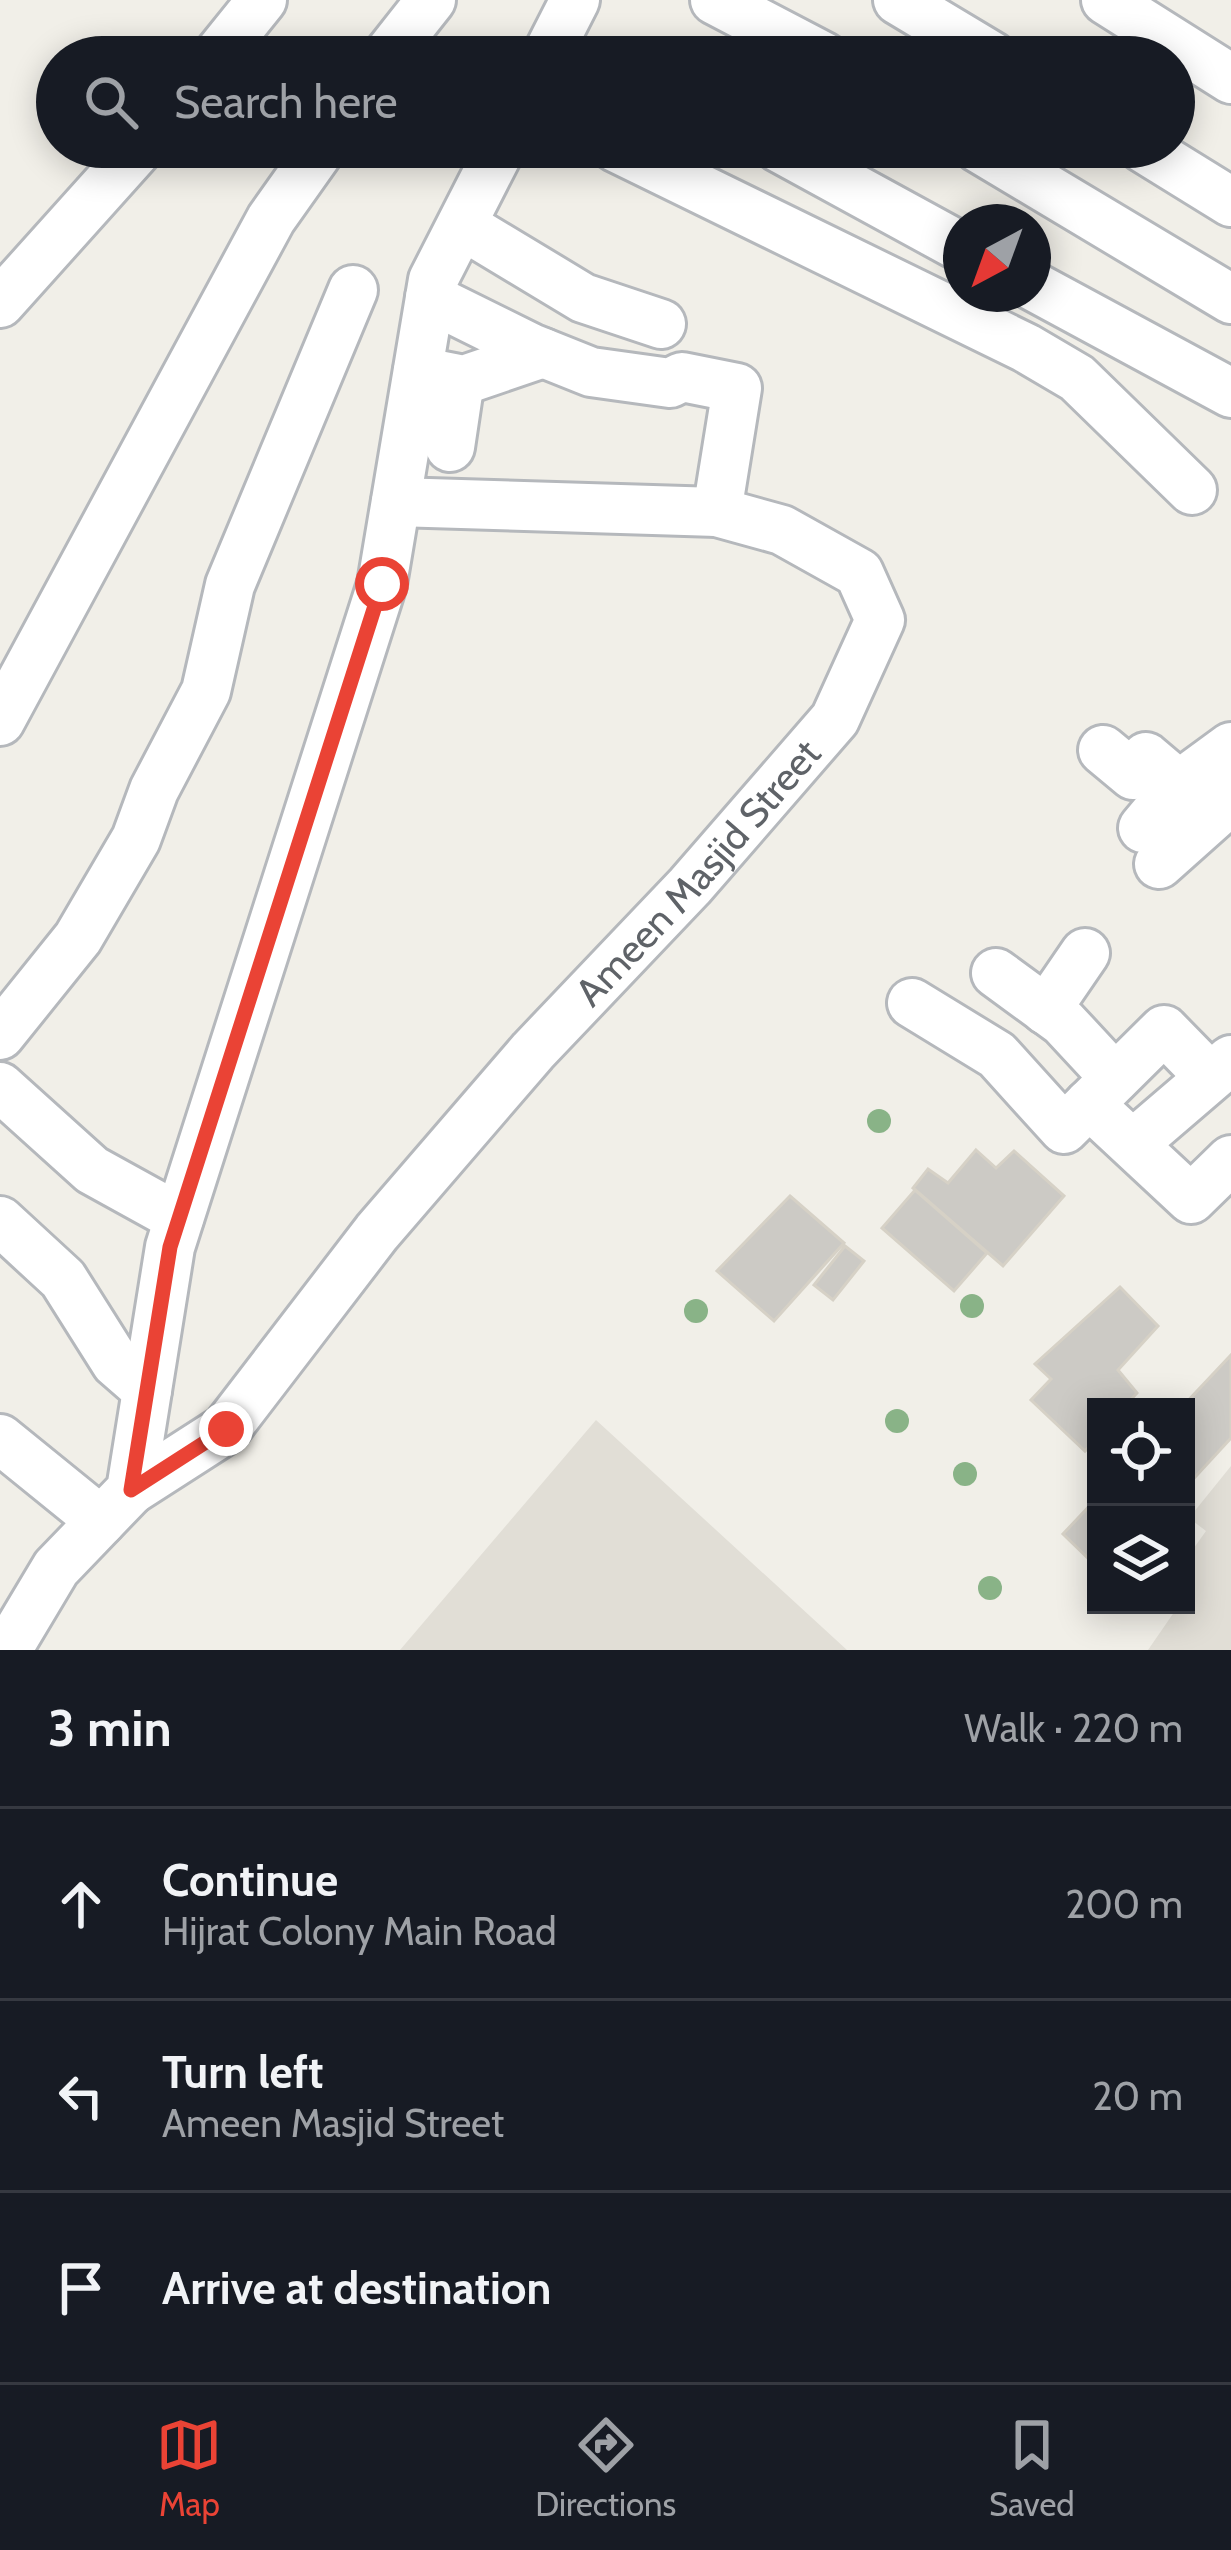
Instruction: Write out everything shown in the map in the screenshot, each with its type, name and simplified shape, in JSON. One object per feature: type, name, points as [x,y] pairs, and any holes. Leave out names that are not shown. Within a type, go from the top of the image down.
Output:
[{"type":"street","points":[[233,36],[262,0]]},
{"type":"street","points":[[403,36],[431,0]]},
{"type":"street","points":[[715,0],[784,36]]},
{"type":"street","points":[[898,0],[958,36]]},
{"type":"street","points":[[1106,0],[1163,36]]},
{"type":"street","points":[[1195,56],[1231,79]]},
{"type":"street","points":[[0,303],[121,168]]},
{"type":"street","points":[[0,721],[271,219],[307,168]]},
{"type":"street","points":[[450,448],[430,298],[433,280],[490,168]]},
{"type":"street","points":[[657,168],[1077,378],[1192,490]]},
{"type":"street","points":[[816,168],[943,237]]},
{"type":"street","points":[[1012,168],[1231,299]]},
{"type":"street","points":[[1176,168],[1231,202]]},
{"type":"street","points":[[462,225],[584,298],[661,324]]},
{"type":"street","points":[[0,1035],[78,938],[136,839],[154,790],[206,691],[230,585],[353,290]]},
{"type":"street","points":[[1051,296],[1231,393]]},
{"type":"street","points":[[430,298],[591,372],[670,383],[682,377],[737,388],[717,512]]},
{"type":"street","points":[[439,375],[543,353]]},
{"type":"street","points":[[0,1439],[116,1506],[147,1390],[170,1247],[382,584],[396,502],[439,375]]},
{"type":"street","name":"Ameen Masjid Street","points":[[9,1645],[56,1568],[116,1506],[226,1429],[376,1232],[533,1051],[690,886],[836,719],[880,620],[860,572],[782,530],[717,512],[396,502]]},
{"type":"street","points":[[1231,747],[1179,785],[1151,846],[1231,800]]},
{"type":"street","points":[[1103,750],[1133,775],[1146,758],[1179,785]]},
{"type":"street","points":[[1046,1010],[1085,953]]},
{"type":"street","points":[[996,973],[1063,1022],[1133,1144],[1191,1199],[1226,1176]]},
{"type":"street","points":[[912,1003],[998,1055],[1064,1129],[1164,1030],[1220,1068],[1133,1144]]},
{"type":"street","points":[[0,1087],[92,1170],[179,1218]]},
{"type":"street","points":[[0,1221],[63,1279],[116,1363],[147,1390]]},
{"type":"shaded area","points":[[596,1420],[847,1650],[400,1650]]},
{"type":"shaded area","points":[[1231,1466],[1231,1650],[1148,1650],[1173,1614],[1195,1614],[1195,1546],[1206,1531],[1195,1523],[1195,1511]]},
{"type":"building","points":[[976,1150],[996,1168],[1014,1151],[1064,1196],[1003,1266],[913,1188],[928,1169],[948,1183]]},
{"type":"building","points":[[915,1190],[987,1253],[954,1291],[882,1228]]},
{"type":"building","points":[[790,1196],[844,1243],[774,1321],[717,1271]]},
{"type":"building","points":[[845,1246],[864,1261],[833,1300],[814,1285]]},
{"type":"building","points":[[1120,1287],[1158,1326],[1118,1370],[1137,1393],[1132,1398],[1087,1398],[1085,1451],[1031,1400],[1051,1379],[1035,1364]]},
{"type":"building","points":[[1231,1355],[1231,1438],[1195,1477],[1195,1398],[1190,1398]]},
{"type":"building","points":[[1087,1509],[1087,1557],[1063,1534]]},
{"type":"route","points":[[226,1429],[131,1490],[170,1247],[382,584]]}]
